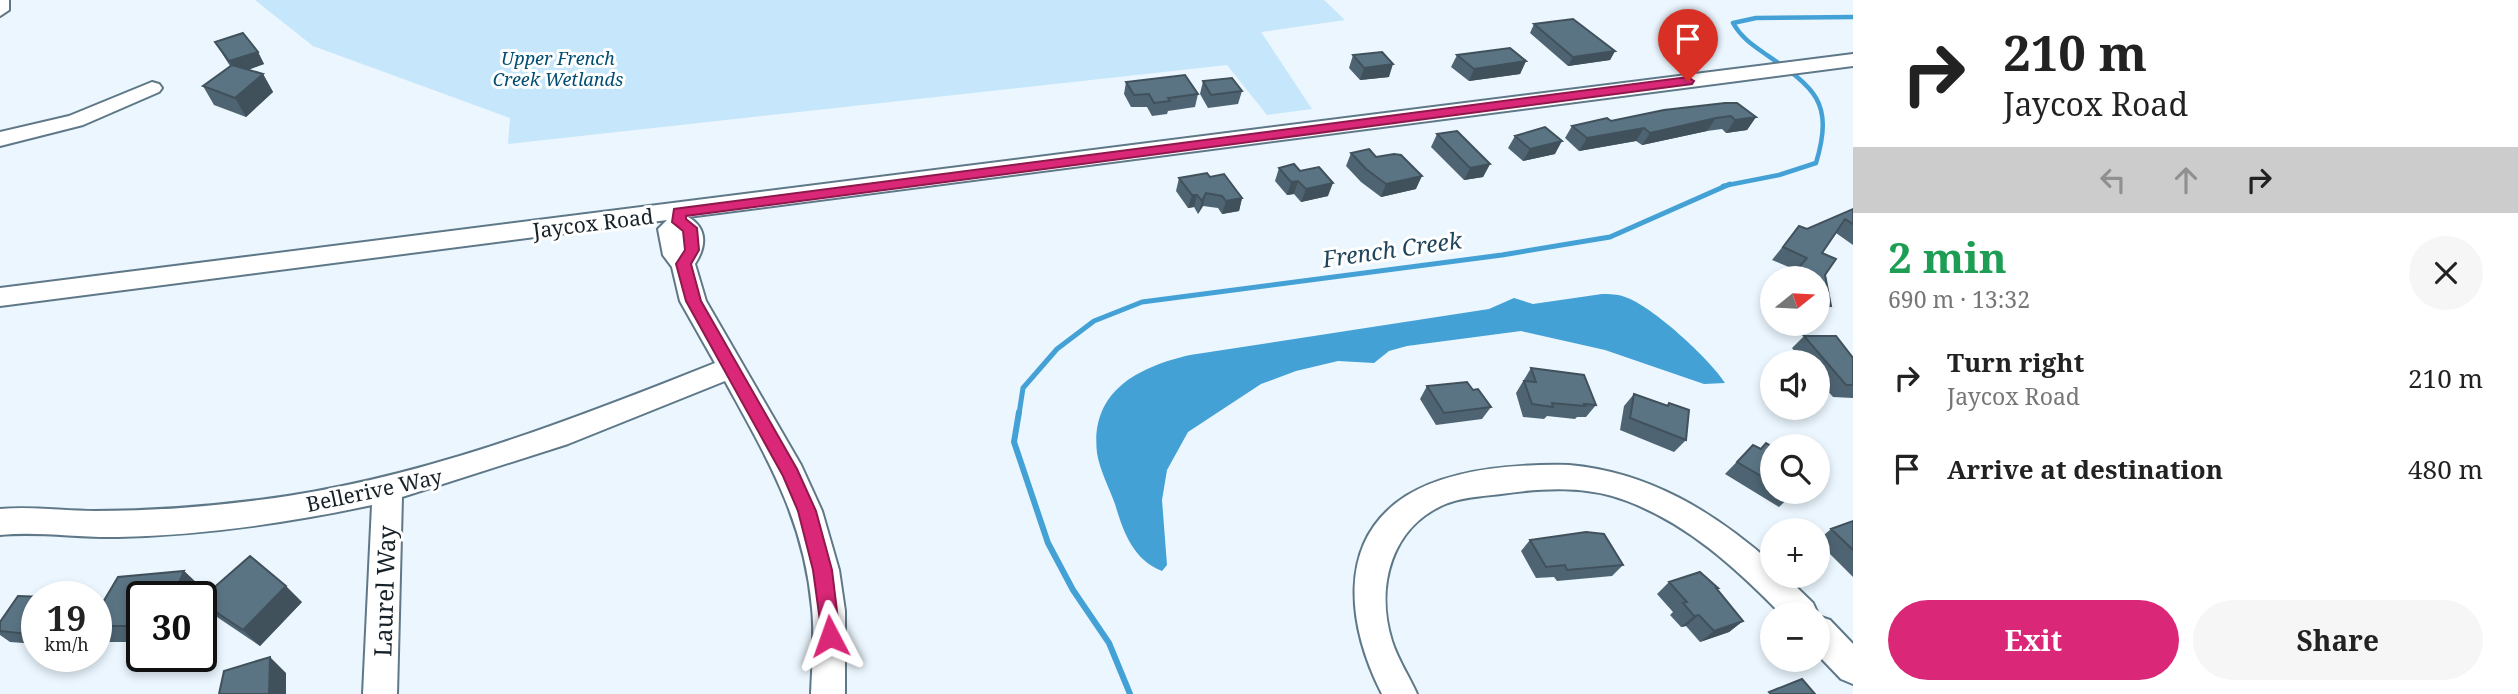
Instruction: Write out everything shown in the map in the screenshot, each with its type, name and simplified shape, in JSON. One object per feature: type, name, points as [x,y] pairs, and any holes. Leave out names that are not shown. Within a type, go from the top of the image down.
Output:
[{"type":"street","points":[[0,10],[1,0]]},
{"type":"street","name":"Jaycox Road","points":[[0,297],[679,217],[1797,67],[1848,65]]},
{"type":"street","points":[[0,139],[76,121],[152,88]]},
{"type":"street","points":[[679,217],[670,229],[674,255],[684,264],[693,301],[791,474],[813,530],[829,611],[828,694]]},
{"type":"street","name":"Bellerive Way","points":[[0,522],[128,523],[205,519],[264,512],[388,488],[463,469],[522,450],[730,368]]},
{"type":"street","points":[[1399,694],[1378,646],[1370,615],[1371,570],[1378,548],[1389,531],[1412,508],[1447,491],[1555,475],[1589,478],[1625,487],[1692,517],[1749,560],[1790,602]]},
{"type":"street","name":"Laurel Way","points":[[380,694],[388,488]]},
{"type":"street","points":[[1830,643],[1853,667]]},
{"type":"green space","name":"Upper French Creek Wetlands","points":[[255,0],[1324,0],[1345,20],[1261,32],[1312,109],[1267,115],[1227,65],[508,144],[510,118],[313,46]]},
{"type":"water","points":[[1602,294],[1622,296],[1650,311],[1694,348],[1725,383],[1704,384],[1605,350],[1521,331],[1407,346],[1389,351],[1374,363],[1338,361],[1296,371],[1261,384],[1188,432],[1167,470],[1162,500],[1167,565],[1162,571],[1144,560],[1131,544],[1098,460],[1097,431],[1101,413],[1110,398],[1121,385],[1136,375],[1190,355],[1489,309],[1514,298],[1533,304]]},
{"type":"building","points":[[1573,19],[1615,51],[1573,57],[1534,24]]},
{"type":"building","points":[[243,33],[258,52],[229,61],[215,42]]},
{"type":"building","points":[[1510,48],[1526,61],[1474,69],[1457,55]]},
{"type":"building","points":[[1382,52],[1393,64],[1364,68],[1353,55]]},
{"type":"building","points":[[232,65],[263,74],[235,98],[203,86]]},
{"type":"building","points":[[1185,75],[1198,94],[1154,103],[1149,94],[1134,95],[1126,82]]},
{"type":"building","points":[[1232,78],[1242,91],[1211,95],[1203,81]]},
{"type":"building","points":[[1737,103],[1756,117],[1735,120],[1731,116],[1650,133],[1644,128],[1587,138],[1572,126],[1607,118],[1611,121],[1664,110]]},
{"type":"building","points":[[1545,127],[1562,141],[1530,149],[1515,136]]},
{"type":"building","points":[[1457,131],[1490,164],[1470,168],[1437,134]]},
{"type":"building","points":[[1369,149],[1376,157],[1401,155],[1422,176],[1386,184],[1351,153]]},
{"type":"building","points":[[1294,164],[1300,171],[1319,167],[1333,183],[1306,189],[1298,181],[1291,182],[1279,168]]},
{"type":"building","points":[[1207,173],[1210,177],[1224,174],[1242,198],[1226,201],[1222,196],[1206,193],[1202,201],[1197,195],[1192,195],[1179,178]]},
{"type":"building","points":[[1853,209],[1853,224],[1845,219],[1822,253],[1836,259],[1830,268],[1800,266],[1807,258],[1783,247],[1799,226],[1807,229]]},
{"type":"building","points":[[1804,336],[1836,336],[1853,358],[1853,385],[1846,385],[1830,366],[1830,350],[1816,350]]},
{"type":"building","points":[[1531,368],[1584,375],[1596,405],[1552,403],[1553,407],[1532,404],[1524,381],[1536,382]]},
{"type":"building","points":[[1467,382],[1473,390],[1478,389],[1491,407],[1444,413],[1427,386]]},
{"type":"building","points":[[1634,394],[1689,410],[1686,440],[1630,418]]},
{"type":"building","points":[[1753,445],[1760,448],[1760,475],[1737,462]]},
{"type":"building","points":[[1853,521],[1853,550],[1831,529]]},
{"type":"building","points":[[1586,532],[1604,534],[1623,565],[1567,570],[1565,565],[1546,567],[1530,540]]},
{"type":"building","points":[[250,556],[286,586],[243,630],[217,613],[217,585]]},
{"type":"building","points":[[184,571],[180,581],[126,581],[126,626],[112,626],[112,587],[118,577]]},
{"type":"building","points":[[1700,572],[1718,588],[1743,621],[1714,631],[1699,615],[1694,616],[1683,603],[1687,602],[1669,582]]},
{"type":"building","points":[[18,596],[21,596],[21,633],[0,631],[0,622]]},
{"type":"building","points":[[270,657],[269,694],[219,694],[224,671]]},
{"type":"building","points":[[1802,679],[1815,694],[1769,692]]},
{"type":"waterway","name":"French Creek","points":[[1727,185],[1779,175],[1816,163],[1823,124],[1816,97],[1807,86],[1747,40],[1733,23],[1756,18],[1853,17]]},
{"type":"waterway","name":"French Creek","points":[[1019,414],[1023,388],[1057,349],[1094,321],[1142,302],[1502,255],[1610,237],[1727,185]]},
{"type":"waterway","name":"French Creek","points":[[1723,186],[1727,185]]},
{"type":"waterway","name":"French Creek","points":[[1019,412],[1014,442],[1048,543],[1073,590],[1109,643],[1130,694]]},
{"type":"route","points":[[830,636],[826,589],[807,511],[791,474],[693,301],[684,264],[692,250],[690,228],[679,222],[678,212],[1688,81]]}]
